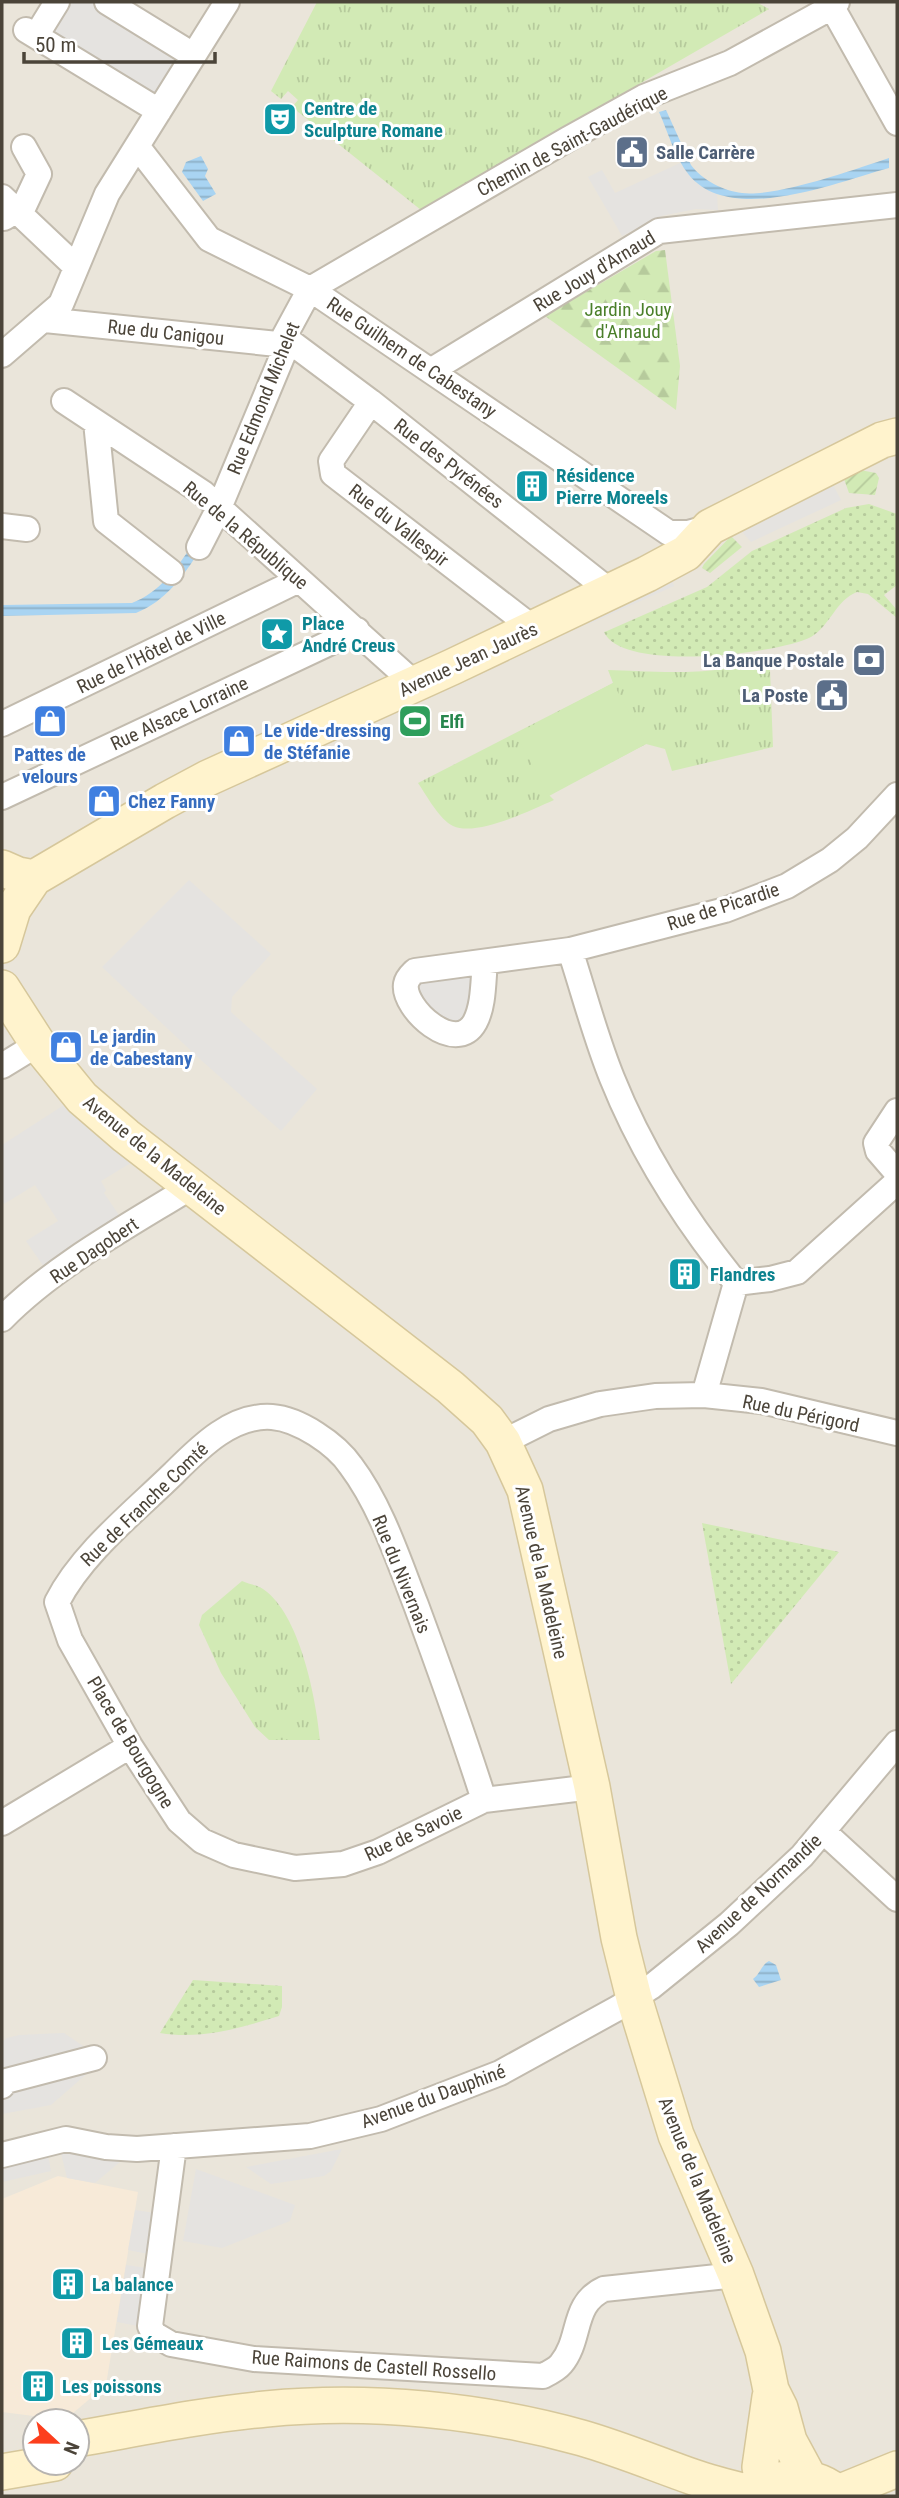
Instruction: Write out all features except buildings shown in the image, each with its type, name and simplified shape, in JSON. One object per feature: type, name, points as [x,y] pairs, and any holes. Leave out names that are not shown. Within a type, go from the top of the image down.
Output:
[{"type":"main road","name":"Avenue Jean Jaurès","points":[[2,945],[13,909],[18,873],[208,778],[611,592],[686,553],[710,527],[882,440],[897,436]]},
{"type":"main road","name":"Avenue de la Madeleine","points":[[2,988],[38,1044],[82,1098],[126,1136],[450,1387],[487,1420],[503,1441],[525,1490],[592,1787],[616,1926],[634,1998],[676,2135],[736,2275],[763,2351],[771,2390]]},
{"type":"main road","points":[[771,2390],[780,2408],[789,2441],[829,2489]]},
{"type":"main road","points":[[757,2492],[771,2390]]},
{"type":"main road","points":[[91,2436],[182,2420],[268,2409],[423,2408],[583,2438],[696,2478],[757,2492],[778,2480],[794,2477],[829,2489],[897,2469]]},
{"type":"main road","points":[[91,2456],[181,2440],[268,2430],[343,2426],[407,2428],[483,2437],[575,2459],[640,2479],[674,2496]]},
{"type":"main road","points":[[2,2453],[21,2450]]},
{"type":"main road","points":[[2,2472],[21,2469]]},
{"type":"street","points":[[57,2],[31,33],[159,111]]},
{"type":"street","points":[[107,2],[193,55]]},
{"type":"street","points":[[2,355],[61,304],[107,194],[227,2]]},
{"type":"street","points":[[834,4],[897,123]]},
{"type":"street","name":"Chemin de Saint-Gaudérique","points":[[310,289],[644,97],[730,63],[834,4]]},
{"type":"street","name":"Rue Guilhem de Cabestany","points":[[137,146],[209,239],[310,289],[669,533],[688,533],[710,527]]},
{"type":"street","points":[[6,209],[24,206],[39,174],[24,147]]},
{"type":"street","name":"Rue Jouy d'Arnaud","points":[[432,370],[659,231],[897,205]]},
{"type":"street","points":[[6,209],[72,276]]},
{"type":"street","name":"Rue Edmond Michelet","points":[[198,547],[219,508],[286,341],[310,289]]},
{"type":"street","name":"Rue du Canigou","points":[[45,320],[286,341]]},
{"type":"street","name":"Rue des Pyrénées","points":[[286,341],[371,402],[611,592]]},
{"type":"street","name":"Rue de la République","points":[[64,401],[203,493],[415,684]]},
{"type":"street","name":"Rue du Vallespir","points":[[371,402],[331,461],[333,474],[533,628]]},
{"type":"street","points":[[96,422],[106,521],[171,572]]},
{"type":"street","points":[[2,526],[27,529]]},
{"type":"street","name":"Rue de l'Hôtel de Ville","points":[[2,724],[299,580]]},
{"type":"street","name":"Rue Alsace Lorraine","points":[[2,797],[357,630]]},
{"type":"street","name":"Rue de Picardie","points":[[485,962],[570,950],[725,910],[787,886],[830,860],[857,838],[897,795]]},
{"type":"street","points":[[570,950],[612,1078],[656,1170],[698,1237],[736,1283]]},
{"type":"street","points":[[2,1066],[38,1044]]},
{"type":"street","points":[[897,1111],[876,1143],[878,1151],[897,1173]]},
{"type":"street","points":[[736,1283],[797,1272],[897,1182]]},
{"type":"street","name":"Rue Dagobert","points":[[2,1319],[16,1304],[51,1277],[191,1187]]},
{"type":"street","points":[[704,1395],[736,1283]]},
{"type":"street","name":"Rue du Périgord","points":[[503,1441],[549,1419],[600,1404],[655,1396],[704,1395],[761,1401],[897,1433]]},
{"type":"street","name":"Rue du Nivernais","points":[[246,1420],[270,1417],[307,1428],[323,1438],[351,1464],[388,1532],[456,1713],[484,1800]]},
{"type":"street","name":"Rue de Franche Comté","points":[[57,1602],[83,1562],[208,1440],[246,1420]]},
{"type":"street","name":"Place de Bourgogne","points":[[57,1602],[70,1640],[130,1746],[179,1821],[202,1841],[234,1855]]},
{"type":"street","name":"Avenue de Normandie","points":[[634,1998],[729,1924],[802,1856],[897,1743]]},
{"type":"street","points":[[2,1823],[130,1746]]},
{"type":"street","name":"Rue de Savoie","points":[[234,1855],[295,1868],[343,1864],[378,1852],[484,1800],[592,1787]]},
{"type":"street","points":[[824,1832],[897,1899]]},
{"type":"street","name":"Avenue du Dauphiné","points":[[2,2155],[66,2139],[106,2147],[138,2149],[310,2136],[382,2119],[500,2073],[634,1998]]},
{"type":"street","points":[[2,2086],[6,2081],[94,2057]]},
{"type":"street","name":"Rue Raimons de Castell Rossello","points":[[174,2146],[150,2326],[153,2334],[170,2344],[254,2359],[543,2376],[560,2365],[570,2350],[580,2314],[591,2295],[604,2289],[736,2275]]},
{"type":"shaded area","points":[[2,2],[897,2],[897,2496],[2,2496]]},
{"type":"shaded area","points":[[69,2],[107,2],[188,52],[153,107],[44,41]]},
{"type":"shaded area","points":[[680,163],[696,183],[717,194],[718,210],[696,209],[661,216],[622,236],[588,177],[602,170],[615,193]]},
{"type":"shaded area","points":[[813,457],[825,469],[841,500],[751,542],[729,517],[710,527],[707,509]]},
{"type":"shaded area","points":[[666,564],[674,586],[589,624],[577,618]]},
{"type":"shaded area","points":[[189,880],[271,954],[232,997],[231,1012],[317,1089],[281,1131],[102,967]]},
{"type":"shaded area","points":[[470,964],[481,1003],[445,1034],[408,978]]},
{"type":"shaded area","points":[[64,1105],[134,1161],[101,1181],[106,1190],[104,1193],[127,1227],[51,1277],[26,1241],[58,1221],[35,1185],[4,1204],[2,1145]]},
{"type":"shaded area","points":[[64,2033],[92,2052],[97,2065],[51,2105],[2,2114],[2,2042],[19,2035]]},
{"type":"shaded area","points":[[46,2145],[51,2171],[2,2182],[2,2155]]},
{"type":"shaded area","points":[[59,2145],[121,2161],[95,2183],[67,2178]]},
{"type":"shaded area","points":[[342,2149],[331,2171],[324,2176],[271,2184],[246,2167]]},
{"type":"shaded area","points":[[196,2169],[295,2205],[290,2221],[222,2248],[183,2241]]},
{"type":"shaded area","points":[[58,2176],[138,2192],[106,2385],[80,2407],[21,2407],[21,2414],[2,2412],[2,2199]]},
{"type":"shaded area","points":[[135,2210],[155,2213],[148,2254],[128,2250]]},
{"type":"shaded area","points":[[126,2265],[147,2268],[138,2326],[117,2322]]},
{"type":"green space","points":[[317,2],[756,2],[769,9],[421,210],[292,107],[298,100],[288,91],[281,99],[271,91]]},
{"type":"green space","name":"Jardin Jouy d'Arnaud","points":[[665,250],[680,366],[676,410],[545,316],[656,251]]},
{"type":"green space","points":[[860,470],[876,473],[879,478],[875,495],[849,493],[844,479]]},
{"type":"green space","points":[[869,504],[897,514],[897,585],[884,595],[897,610],[897,618],[868,594],[857,592],[844,601],[811,637],[767,649],[702,656],[639,652],[617,645],[604,632],[707,587],[752,551],[846,508]]},
{"type":"green space","points":[[731,536],[742,547],[710,573],[702,568],[704,564]]},
{"type":"green space","points":[[755,659],[764,661],[770,670],[773,747],[672,771],[665,749],[646,744],[549,795],[554,800],[518,816],[476,828],[463,828],[448,823],[418,783],[613,683],[608,670],[703,671],[723,669]]},
{"type":"green space","points":[[613,683],[646,744],[549,796],[516,734]]},
{"type":"green space","points":[[702,1523],[839,1552],[731,1684]]},
{"type":"green space","points":[[242,1581],[263,1589],[287,1617],[310,1680],[320,1740],[269,1740],[255,1727],[221,1673],[199,1625],[202,1615]]},
{"type":"green space","points":[[193,1980],[282,1986],[279,2016],[205,2034],[160,2033]]},
{"type":"water","points":[[666,110],[691,165],[707,180],[735,192],[757,193],[794,187],[889,158],[889,168],[785,196],[757,199],[731,197],[708,190],[689,175],[676,153],[659,112]]},
{"type":"water","points":[[201,156],[208,169],[205,176],[216,194],[203,201],[182,172],[186,162]]},
{"type":"water","points":[[191,547],[199,552],[180,579],[156,602],[136,613],[2,616],[2,605],[132,603],[159,587]]},
{"type":"water","points":[[769,1961],[776,1965],[781,1980],[759,1987],[753,1979]]},
{"type":"place","name":"Centre de Sculpture Romane","points":[[280,119]]},
{"type":"place","name":"Salle Carrère","points":[[632,152]]},
{"type":"place","name":"Résidence Pierre Moreels","points":[[532,486]]},
{"type":"place","name":"Place André Creus","points":[[277,634]]},
{"type":"place","name":"La Banque Postale","points":[[869,660]]},
{"type":"place","name":"La Poste","points":[[832,695]]},
{"type":"place","name":"Pattes de velours","points":[[50,721]]},
{"type":"place","name":"Elfi","points":[[415,721]]},
{"type":"place","name":"Le vide-dressing de Stéfanie","points":[[239,741]]},
{"type":"place","name":"Chez Fanny","points":[[104,801]]},
{"type":"place","name":"Le jardin de Cabestany","points":[[66,1047]]},
{"type":"place","name":"Flandres","points":[[685,1274]]},
{"type":"place","name":"La balance","points":[[68,2284]]},
{"type":"place","name":"Les Gémeaux","points":[[77,2343]]},
{"type":"place","name":"Les poissons","points":[[38,2386]]}]
